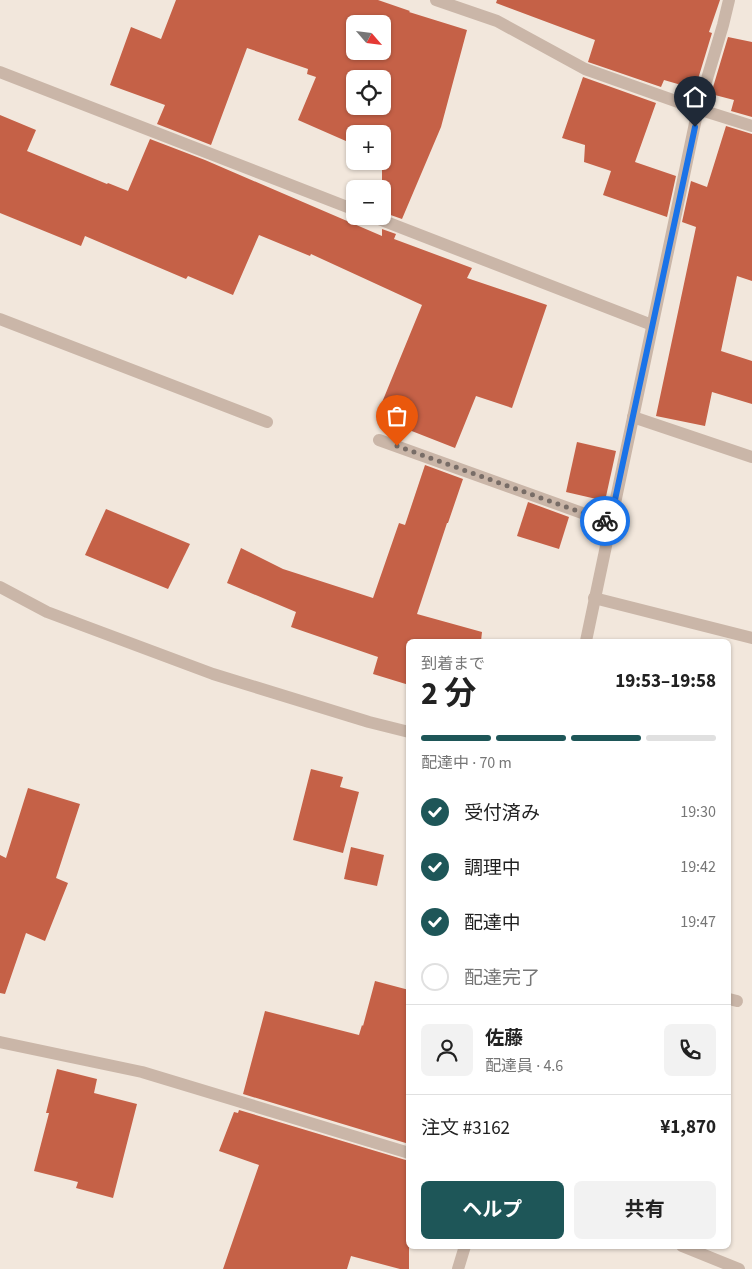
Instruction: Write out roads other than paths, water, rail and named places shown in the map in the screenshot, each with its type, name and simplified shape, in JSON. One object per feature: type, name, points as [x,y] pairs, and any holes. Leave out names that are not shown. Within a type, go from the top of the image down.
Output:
[{"type":"street","points":[[436,0],[497,20],[584,69],[752,126]]},
{"type":"street","points":[[586,639],[698,109],[729,0]]},
{"type":"street","points":[[0,72],[346,207]]},
{"type":"street","points":[[391,224],[652,325]]},
{"type":"street","points":[[0,319],[267,422]]},
{"type":"street","points":[[633,417],[752,457]]},
{"type":"street","points":[[379,440],[610,523]]},
{"type":"street","points":[[0,587],[47,612],[212,674],[369,722],[406,731]]},
{"type":"street","points":[[594,598],[752,638]]},
{"type":"street","points":[[0,1042],[142,1072],[406,1152]]},
{"type":"street","points":[[458,1269],[464,1249]]},
{"type":"street","points":[[689,1249],[739,1269]]}]
